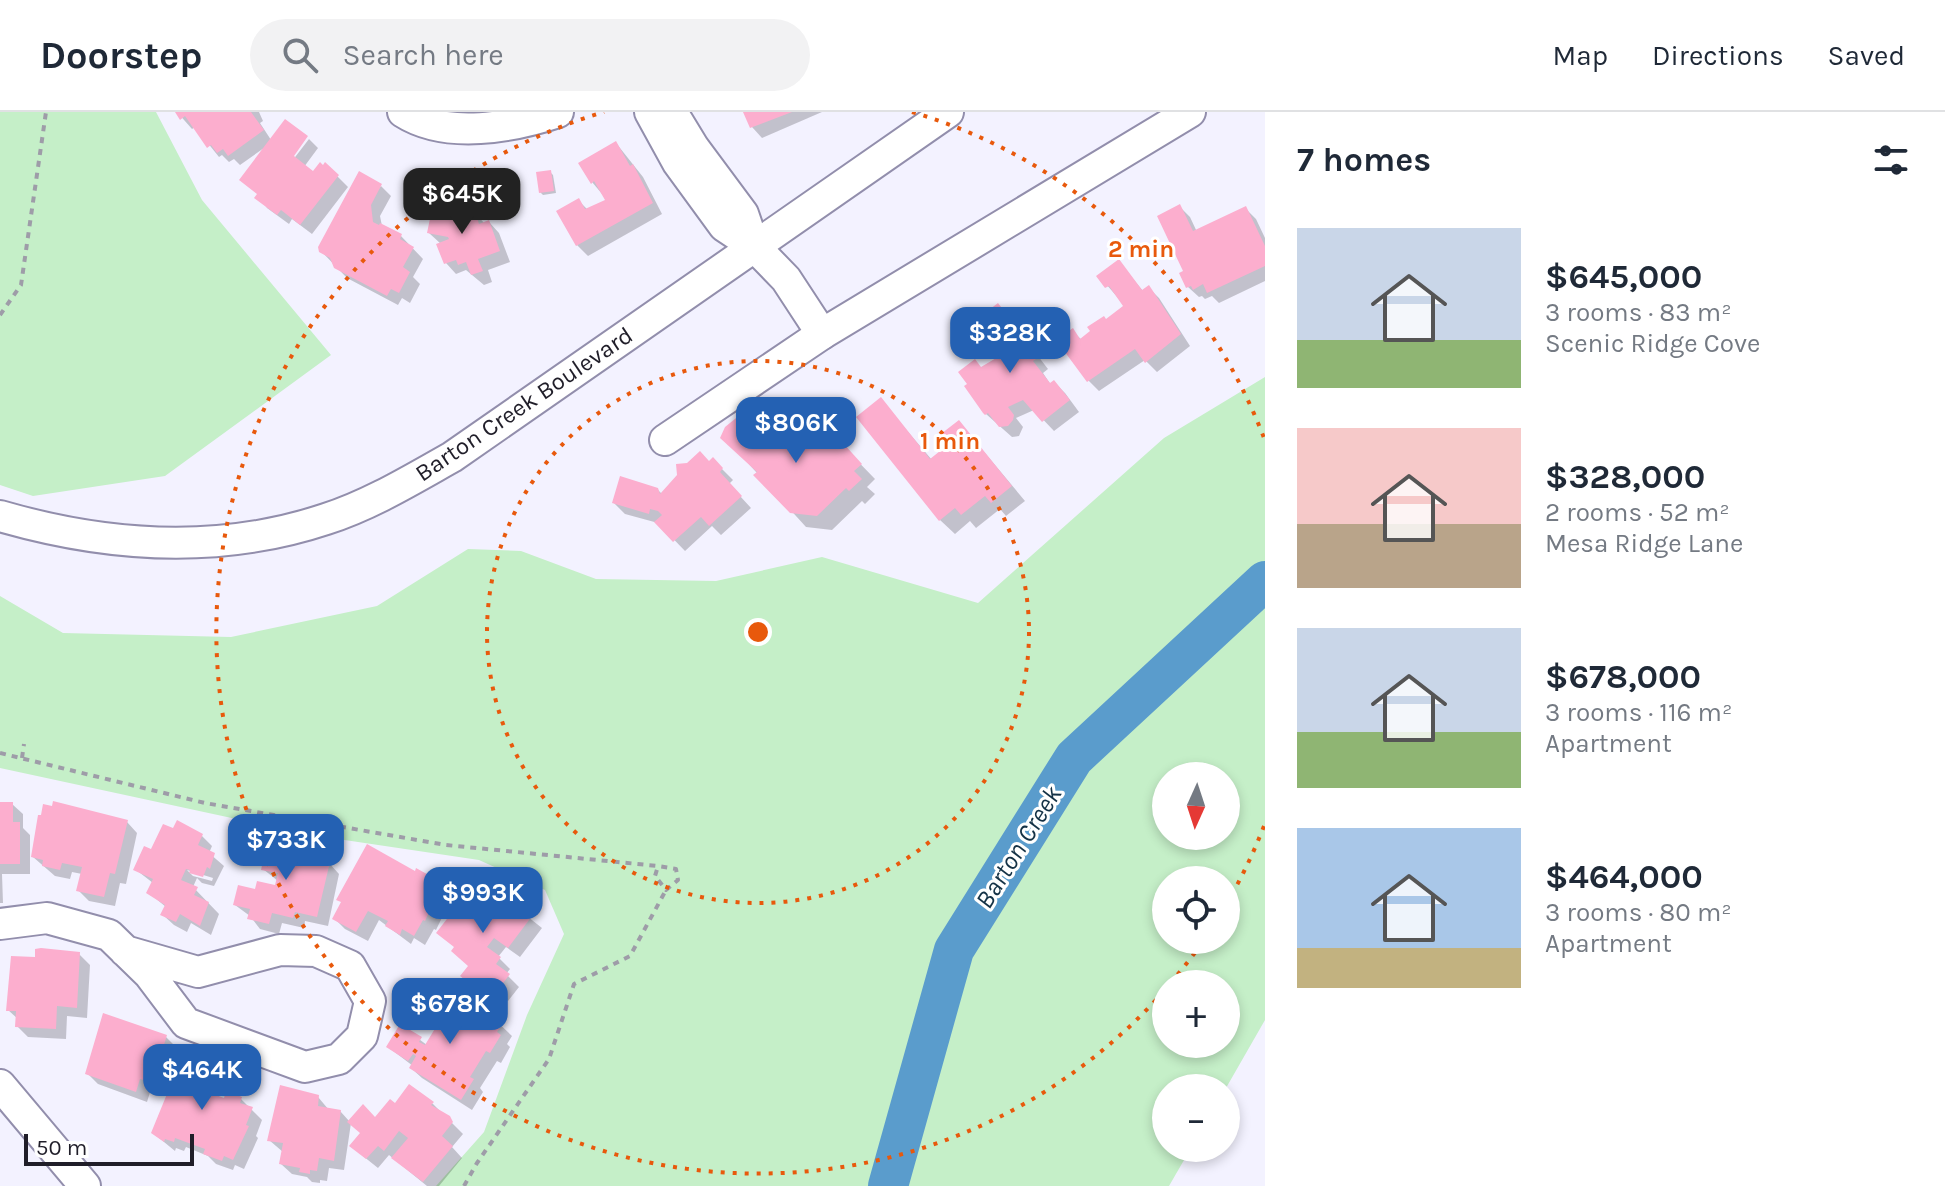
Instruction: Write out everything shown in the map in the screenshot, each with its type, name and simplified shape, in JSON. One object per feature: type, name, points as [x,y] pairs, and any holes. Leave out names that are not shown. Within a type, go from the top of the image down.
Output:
[{"type":"street","points":[[403,112],[410,117],[447,126],[494,129],[558,112]]},
{"type":"street","points":[[650,112],[678,163],[724,226],[754,246],[786,279],[822,334]]},
{"type":"street","points":[[672,112],[694,148],[743,214],[754,246]]},
{"type":"street","name":"Barton Creek Boulevard","points":[[0,516],[81,537],[192,543],[286,531],[328,519],[382,495],[452,457],[948,112]]},
{"type":"street","points":[[665,440],[822,334],[1190,112]]},
{"type":"street","points":[[0,924],[47,918],[109,935],[125,951],[149,974],[186,1023],[305,1067],[339,1059],[362,1036],[370,1001],[350,966],[316,951],[280,950],[198,972],[125,951]]},
{"type":"street","points":[[0,1085],[85,1186]]},
{"type":"path","points":[[0,315],[21,285],[46,112]]},
{"type":"path","points":[[22,758],[24,744]]},
{"type":"path","points":[[0,753],[205,803],[446,845],[676,869],[678,880],[666,890],[630,956],[574,984],[549,1059],[464,1186]]},
{"type":"path","points":[[658,866],[655,876],[666,890]]},
{"type":"green space","points":[[0,112],[156,112],[202,200],[331,355],[165,476],[33,496],[0,485]]},
{"type":"green space","points":[[1265,377],[1265,1020],[1234,1074],[1152,1074],[1152,1162],[1183,1162],[1169,1186],[436,1186],[484,1132],[527,1015],[564,934],[545,890],[479,860],[311,835],[0,768],[0,596],[63,633],[231,637],[377,606],[468,549],[521,551],[596,579],[716,581],[822,557],[978,603],[1164,438]]},
{"type":"building","points":[[175,112],[251,112],[264,130],[228,156],[223,149],[217,153],[211,145],[207,148],[185,116],[180,120]]},
{"type":"building","points":[[743,112],[792,112],[750,128]]},
{"type":"building","points":[[285,119],[308,136],[294,156],[313,171],[320,162],[323,165],[325,162],[339,175],[300,225],[281,210],[277,215],[254,198],[257,194],[239,180]]},
{"type":"building","points":[[616,141],[630,166],[633,164],[653,203],[576,246],[556,211],[579,198],[585,209],[605,200],[578,163]]},
{"type":"building","points":[[551,170],[554,191],[539,193],[536,172]]},
{"type":"building","points":[[359,171],[382,184],[371,205],[373,222],[402,234],[400,239],[414,247],[403,267],[410,272],[399,293],[391,289],[387,296],[334,268],[330,258],[319,252],[318,247]]},
{"type":"building","points":[[441,198],[456,201],[455,210],[465,212],[474,208],[479,224],[489,220],[500,251],[478,259],[483,271],[471,275],[466,262],[458,265],[456,260],[444,264],[436,244],[448,237],[427,233],[432,209],[435,210]]},
{"type":"building","points":[[1180,204],[1193,231],[1246,206],[1265,246],[1265,266],[1207,293],[1203,284],[1193,290],[1191,286],[1186,288],[1179,273],[1183,271],[1157,216]]},
{"type":"building","points":[[1119,259],[1142,290],[1149,285],[1181,334],[1145,363],[1135,349],[1087,382],[1056,340],[1073,328],[1080,339],[1090,331],[1087,327],[1104,316],[1106,319],[1123,306],[1109,286],[1105,288],[1096,276]]},
{"type":"building","points":[[998,303],[1039,357],[1033,361],[1050,383],[1054,380],[1070,400],[1042,422],[1023,400],[1008,407],[1014,415],[1013,420],[1008,426],[999,427],[988,413],[983,413],[958,372],[975,359],[981,367],[1003,354],[977,319]]},
{"type":"building","points":[[881,397],[930,459],[945,447],[937,437],[959,420],[1012,486],[991,503],[985,496],[961,515],[955,508],[939,521],[856,417]]},
{"type":"building","points":[[741,414],[770,445],[792,422],[802,432],[809,425],[812,428],[814,425],[839,447],[843,443],[862,464],[854,471],[862,479],[849,491],[846,488],[817,516],[790,513],[753,475],[757,472],[720,438],[725,427]]},
{"type":"building","points":[[700,451],[709,461],[713,457],[723,468],[720,472],[742,496],[709,526],[701,517],[673,542],[654,522],[662,515],[658,511],[650,509],[649,514],[612,503],[620,476],[658,488],[660,494],[677,475],[676,464],[687,463]]},
{"type":"building","points":[[53,801],[128,820],[115,874],[110,873],[104,897],[76,891],[82,867],[62,863],[60,870],[42,866],[43,860],[31,857],[38,815],[41,815],[43,804],[52,806]]},
{"type":"building","points":[[0,802],[13,802],[13,822],[20,822],[20,864],[0,864]]},
{"type":"building","points":[[177,820],[203,834],[198,845],[215,853],[210,869],[207,867],[203,877],[186,869],[181,880],[198,887],[194,895],[209,902],[200,926],[180,914],[176,922],[160,915],[165,905],[146,893],[153,879],[133,870],[144,846],[151,849],[163,824],[173,828]]},
{"type":"building","points":[[269,833],[316,843],[312,858],[330,862],[317,917],[295,912],[293,918],[272,913],[269,924],[247,919],[250,909],[233,905],[238,885],[255,889],[257,881],[275,885],[278,873],[261,870]]},
{"type":"building","points":[[367,844],[434,878],[433,882],[441,886],[425,921],[414,936],[402,929],[400,935],[385,926],[388,921],[368,911],[356,932],[332,919],[341,902],[336,900]]},
{"type":"building","points":[[494,887],[532,916],[508,948],[494,938],[487,947],[501,957],[496,964],[510,974],[497,991],[485,982],[478,990],[460,976],[468,966],[451,951],[454,947],[436,933],[471,888],[484,899]]},
{"type":"building","points":[[35,949],[80,952],[77,1008],[57,1006],[56,1029],[15,1027],[16,1011],[6,1011],[11,956],[35,957]]},
{"type":"building","points":[[455,996],[471,1006],[473,1002],[502,1024],[497,1032],[501,1035],[490,1053],[486,1051],[470,1077],[474,1079],[461,1100],[409,1068],[416,1056],[413,1054],[408,1061],[386,1047],[400,1024],[422,1037],[419,1042],[425,1045],[439,1022],[434,1019],[444,1004],[448,1007]]},
{"type":"building","points":[[103,1013],[167,1035],[156,1071],[153,1070],[150,1082],[140,1079],[136,1092],[85,1074]]},
{"type":"building","points":[[192,1048],[212,1058],[203,1084],[196,1081],[195,1087],[224,1098],[226,1091],[242,1097],[240,1103],[253,1107],[246,1125],[249,1126],[233,1160],[224,1156],[222,1161],[203,1154],[205,1149],[175,1138],[174,1142],[165,1139],[164,1142],[151,1133],[185,1050],[191,1052]]},
{"type":"building","points":[[409,1084],[434,1102],[431,1105],[450,1116],[453,1122],[442,1136],[453,1146],[423,1182],[391,1158],[408,1138],[399,1131],[384,1151],[378,1146],[366,1159],[349,1146],[360,1133],[347,1122],[363,1104],[375,1117],[390,1099],[395,1103]]},
{"type":"building","points":[[280,1085],[319,1095],[318,1106],[341,1110],[334,1161],[319,1158],[317,1171],[310,1170],[310,1174],[299,1172],[300,1168],[279,1164],[283,1143],[267,1141]]},
{"type":"waterway","name":"Barton Creek","points":[[888,1186],[954,950],[1074,758],[1265,581]]}]
